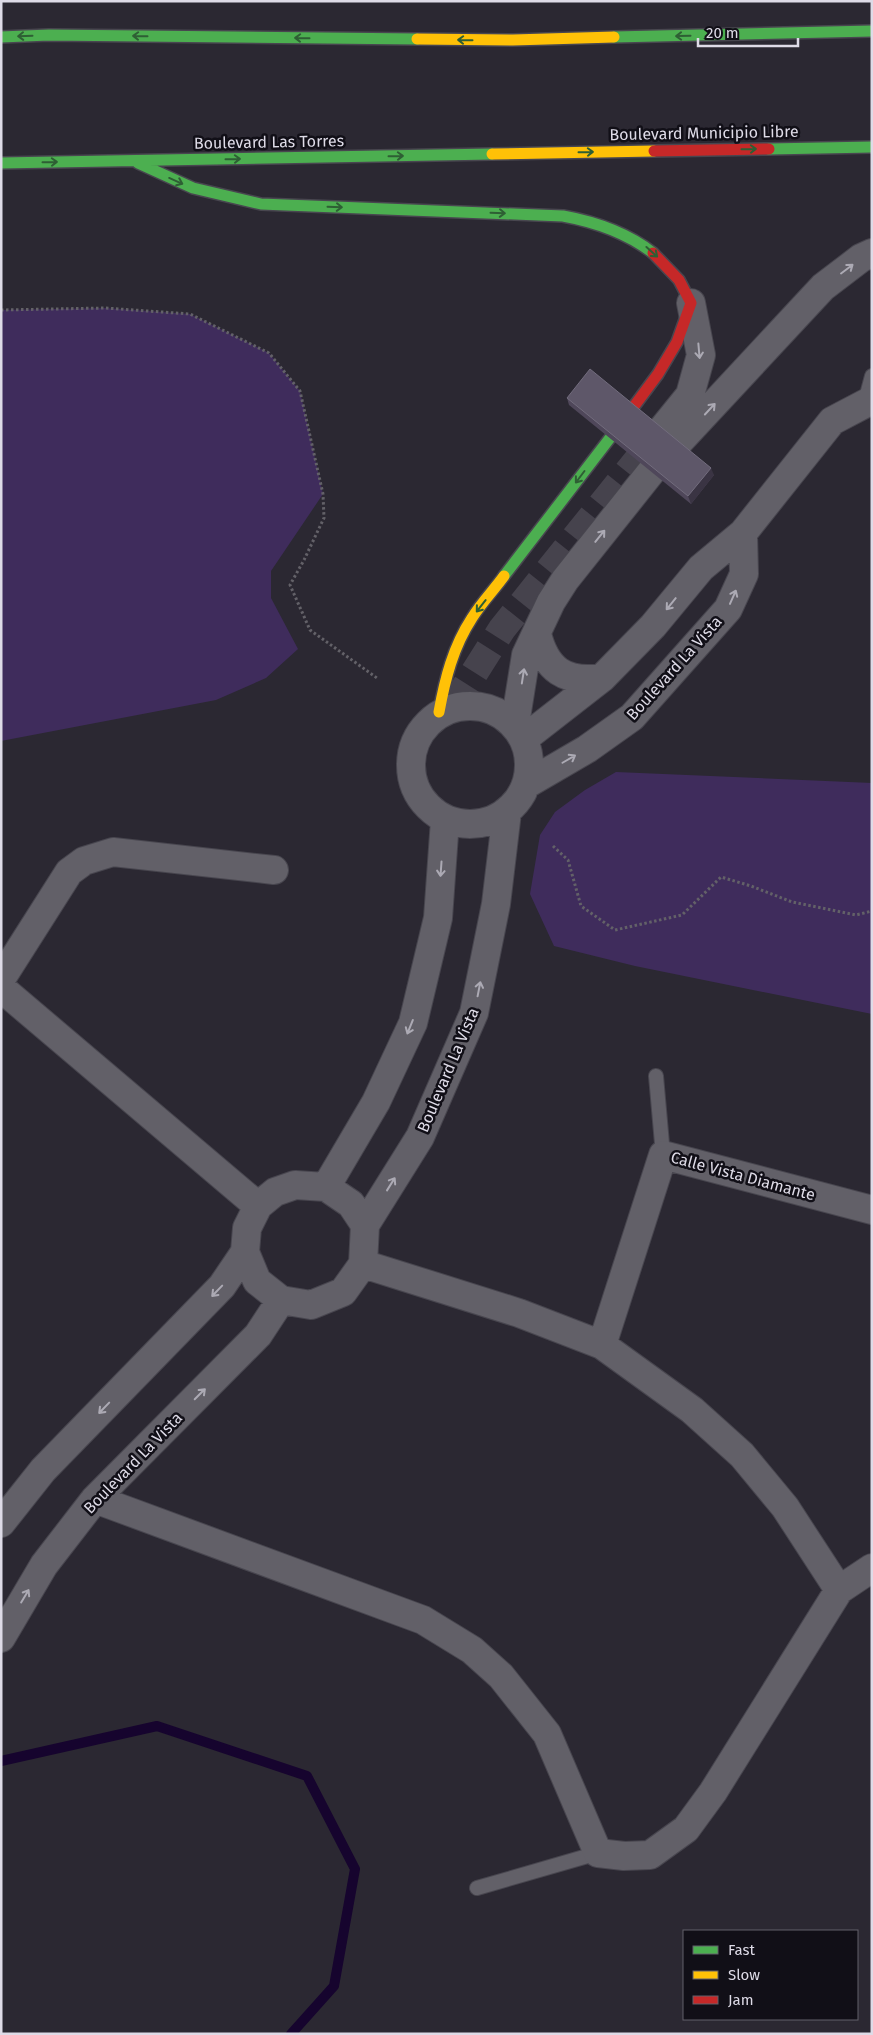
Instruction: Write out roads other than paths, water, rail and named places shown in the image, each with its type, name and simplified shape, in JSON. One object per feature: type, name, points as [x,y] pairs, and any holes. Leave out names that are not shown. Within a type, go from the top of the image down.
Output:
[{"type":"main road","points":[[1,37],[48,35],[513,40],[872,31]]},
{"type":"main road","name":"Boulevard Municipio Libre","points":[[538,153],[872,146]]},
{"type":"main road","name":"Boulevard Las Torres","points":[[1,163],[538,153]]},
{"type":"main road","points":[[132,161],[193,188],[261,204],[563,216],[591,221],[616,230],[642,243],[680,281],[690,303],[677,342],[658,374],[632,408]]},
{"type":"main road","points":[[439,712],[444,683],[452,657],[471,619],[610,438]]},
{"type":"street","points":[[690,303],[701,355],[690,395],[668,438],[823,287],[861,258],[872,254]]},
{"type":"street","points":[[520,731],[602,678],[653,626],[701,568],[742,532],[832,421],[868,401]]},
{"type":"street","points":[[520,731],[492,708],[465,704],[439,712],[420,731],[410,755],[412,781],[424,804],[445,820],[477,825],[507,812],[527,784],[530,761],[520,731],[526,654],[551,602],[565,580],[652,472]]},
{"type":"street","name":"Boulevard La Vista","points":[[527,784],[587,749],[632,717],[728,609],[744,574],[742,532]]},
{"type":"street","points":[[537,634],[541,652],[552,666],[567,676],[584,680],[602,678]]},
{"type":"street","name":"Boulevard La Vista","points":[[365,1225],[420,1137],[474,1013],[496,904],[507,812]]},
{"type":"street","points":[[326,1187],[376,1102],[413,1023],[438,918],[445,820]]},
{"type":"street","points":[[1,979],[69,872],[84,861],[113,852],[274,870]]},
{"type":"street","points":[[1,988],[258,1206]]},
{"type":"street","name":"Calle Vista Diamante","points":[[602,1345],[662,1155],[872,1210]]},
{"type":"street","points":[[295,1185],[326,1187],[351,1204],[365,1225],[363,1264],[343,1292],[311,1305],[280,1300],[257,1281],[245,1252],[247,1228],[258,1206],[275,1192],[295,1185]]},
{"type":"street","points":[[1,1523],[43,1470],[222,1286],[245,1252]]},
{"type":"street","points":[[363,1264],[519,1313],[602,1345],[692,1410],[742,1455],[785,1507],[839,1590]]},
{"type":"street","name":"Boulevard La Vista","points":[[1,1638],[44,1565],[95,1499],[258,1335],[280,1300]]},
{"type":"street","points":[[95,1499],[423,1620],[472,1650],[501,1676],[546,1734],[598,1853],[624,1856],[650,1855],[686,1829],[713,1792],[839,1590],[872,1568]]},
{"type":"lane","points":[[868,401],[872,376]]},
{"type":"lane","points":[[656,1076],[662,1155]]},
{"type":"lane","points":[[476,1888],[598,1853]]},
{"type":"waterway","points":[[1,1761],[157,1726],[307,1776],[355,1869],[334,1986],[291,2034]]},
{"type":"tunnel","points":[[452,708],[502,629],[660,432]]}]
